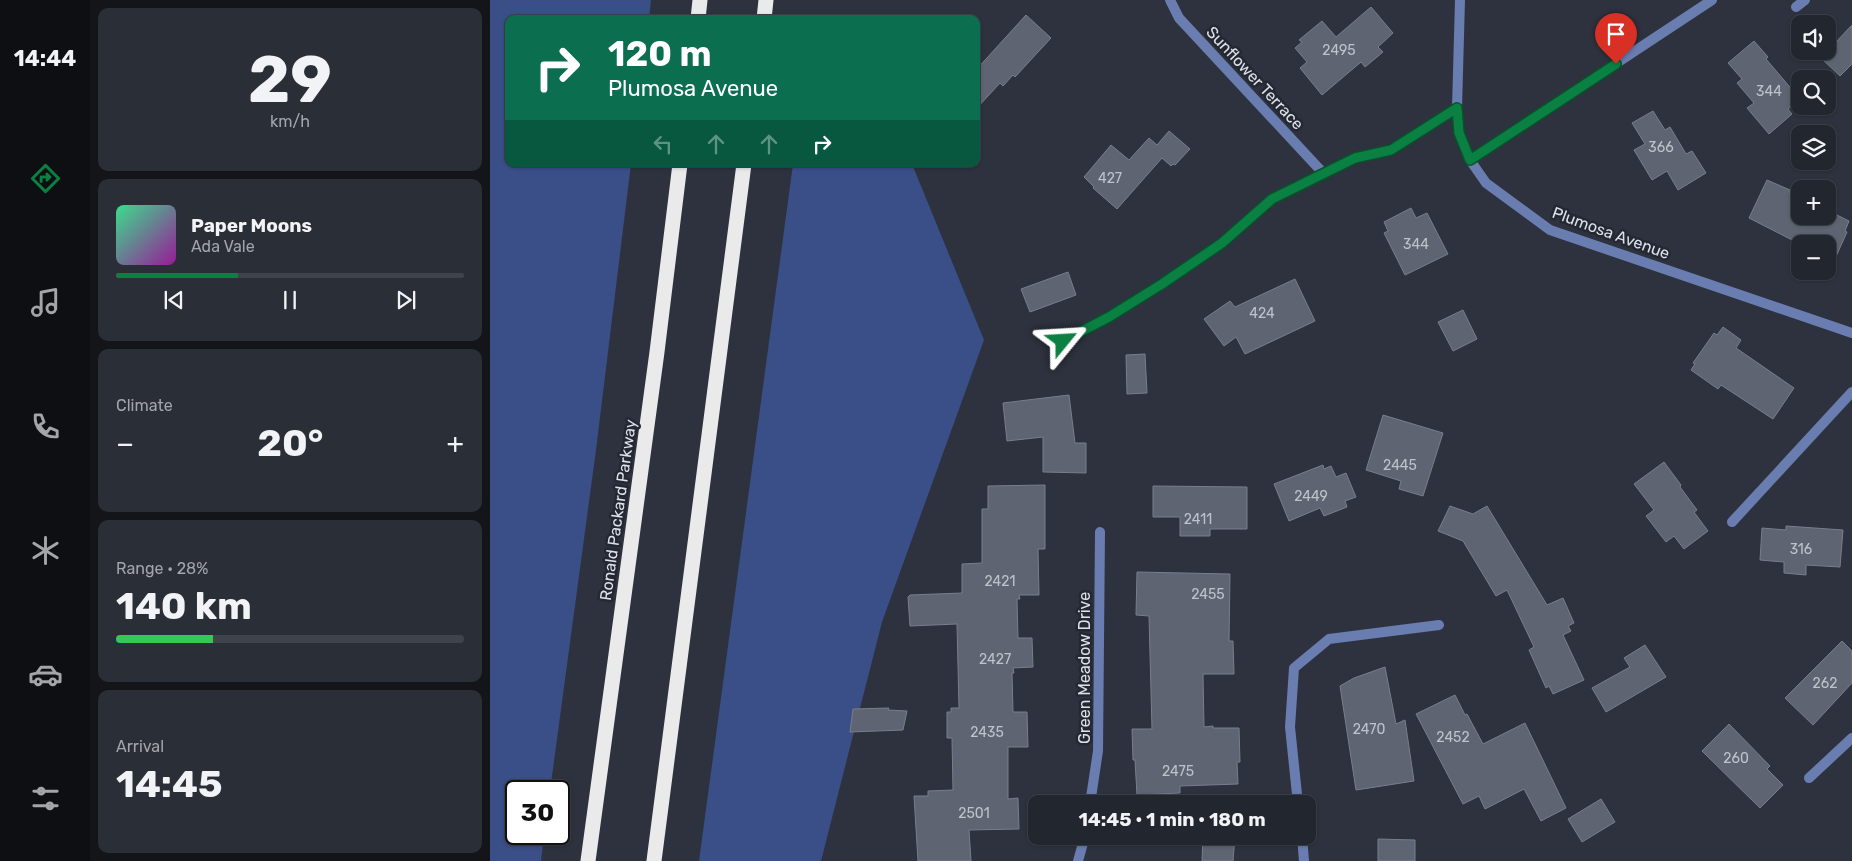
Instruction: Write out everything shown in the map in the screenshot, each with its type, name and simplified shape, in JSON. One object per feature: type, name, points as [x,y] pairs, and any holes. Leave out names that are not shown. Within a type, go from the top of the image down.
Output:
[{"type":"highway","points":[[698,15],[700,0]]},
{"type":"highway","points":[[764,15],[766,0]]},
{"type":"highway","name":"Ronald Packard Parkway","points":[[588,861],[680,167]]},
{"type":"highway","points":[[654,861],[744,167]]},
{"type":"street","name":"Sunflower Terrace","points":[[1170,0],[1179,18],[1324,174]]},
{"type":"street","name":"Plumosa Avenue","points":[[1460,0],[1457,108],[1459,133],[1470,160],[1486,182],[1550,230],[1852,333]]},
{"type":"street","points":[[1470,160],[1712,0]]},
{"type":"street","points":[[1796,7],[1805,0]]},
{"type":"street","points":[[1063,341],[1109,317],[1162,284],[1222,243],[1272,199],[1355,158],[1391,150],[1457,108]]},
{"type":"street","points":[[1732,522],[1852,392]]},
{"type":"street","name":"Green Meadow Drive","points":[[1091,795],[1098,751],[1100,532]]},
{"type":"street","points":[[1297,795],[1290,727],[1294,668],[1329,639],[1439,626]]},
{"type":"street","points":[[1809,778],[1852,738]]},
{"type":"street","points":[[1078,861],[1082,845]]},
{"type":"street","points":[[1303,845],[1304,861]]},
{"type":"shaded area","points":[[490,0],[651,0],[649,15],[505,15],[505,167],[631,167],[596,450],[551,780],[505,780],[505,845],[543,845],[541,861],[490,861]]},
{"type":"shaded area","points":[[793,167],[913,167],[984,340],[882,622],[821,861],[699,861]]},
{"type":"building","points":[[1371,7],[1393,33],[1378,47],[1383,52],[1365,67],[1361,62],[1322,95],[1300,68],[1307,62],[1295,48],[1302,42],[1299,40],[1322,21],[1336,37]]},
{"type":"building","points":[[1026,15],[1051,38],[1015,77],[1013,75],[1003,86],[1000,83],[980,105],[980,66]]},
{"type":"building","points":[[1852,25],[1852,64],[1840,76],[1836,70],[1823,60],[1836,60],[1836,42]]},
{"type":"building","points":[[1754,41],[1768,57],[1766,59],[1791,88],[1791,106],[1788,109],[1791,115],[1769,134],[1747,108],[1754,103],[1737,83],[1742,79],[1728,63]]},
{"type":"building","points":[[1653,111],[1665,130],[1670,127],[1686,154],[1692,151],[1706,173],[1678,190],[1667,171],[1652,180],[1634,150],[1645,144],[1632,123]]},
{"type":"building","points":[[1169,131],[1190,149],[1175,165],[1171,166],[1162,158],[1117,209],[1093,188],[1084,177],[1111,145],[1129,160],[1149,138],[1157,145]]},
{"type":"building","points":[[1767,180],[1790,190],[1791,225],[1836,225],[1836,214],[1849,221],[1845,231],[1847,232],[1836,257],[1836,235],[1791,235],[1791,239],[1749,218]]},
{"type":"building","points":[[1411,208],[1416,218],[1427,213],[1448,254],[1405,275],[1384,233],[1388,231],[1384,222]]},
{"type":"building","points":[[1068,272],[1076,295],[1030,312],[1021,289]]},
{"type":"building","points":[[1295,279],[1315,321],[1245,354],[1236,337],[1224,346],[1204,319],[1230,301],[1235,307]]},
{"type":"building","points":[[1463,310],[1477,339],[1453,351],[1438,322]]},
{"type":"building","points":[[1723,327],[1741,340],[1736,348],[1794,388],[1773,419],[1721,385],[1718,389],[1691,370],[1695,364],[1693,363],[1714,333],[1717,335]]},
{"type":"building","points":[[1145,354],[1147,393],[1127,394],[1126,355]]},
{"type":"building","points":[[1069,395],[1075,443],[1086,443],[1086,473],[1043,472],[1043,437],[1007,441],[1003,403]]},
{"type":"building","points":[[1383,415],[1443,433],[1423,496],[1399,489],[1401,481],[1366,470]]},
{"type":"building","points":[[1664,462],[1697,510],[1694,512],[1708,531],[1684,549],[1674,536],[1666,542],[1646,516],[1654,510],[1634,484]]},
{"type":"building","points":[[1323,465],[1324,469],[1331,466],[1336,477],[1346,473],[1356,497],[1345,501],[1347,507],[1324,516],[1320,508],[1289,521],[1274,484]]},
{"type":"building","points":[[1045,485],[1045,549],[1038,549],[1039,595],[1019,595],[1020,599],[1017,599],[1018,638],[1032,638],[1033,667],[1013,668],[1014,673],[1012,673],[1013,712],[1027,712],[1028,747],[1008,747],[1008,799],[1018,798],[1019,829],[969,830],[971,861],[918,861],[914,796],[928,796],[928,791],[953,790],[952,738],[947,738],[947,712],[951,712],[951,708],[959,708],[957,624],[910,626],[908,597],[910,595],[962,593],[962,564],[982,563],[982,509],[988,509],[988,486]]},
{"type":"building","points":[[1153,486],[1247,487],[1247,529],[1210,529],[1210,536],[1180,536],[1180,517],[1153,517]]},
{"type":"building","points":[[1450,506],[1473,514],[1487,506],[1547,605],[1563,598],[1574,623],[1568,626],[1571,631],[1563,635],[1584,680],[1553,694],[1549,686],[1546,688],[1529,650],[1534,647],[1507,590],[1496,596],[1463,541],[1438,531]]},
{"type":"building","points":[[1786,526],[1843,530],[1840,567],[1806,565],[1806,575],[1784,573],[1784,562],[1760,560],[1762,528],[1786,530]]},
{"type":"building","points":[[1137,572],[1230,574],[1229,641],[1233,641],[1234,674],[1203,674],[1204,727],[1239,728],[1240,762],[1237,762],[1238,784],[1180,786],[1180,793],[1137,795],[1132,729],[1152,729],[1149,616],[1136,615]]},
{"type":"building","points":[[1842,641],[1852,651],[1852,683],[1813,725],[1785,698]]},
{"type":"building","points":[[1645,645],[1666,677],[1606,712],[1592,688],[1630,667],[1624,658]]},
{"type":"building","points":[[1385,667],[1396,724],[1405,720],[1414,781],[1356,790],[1340,686],[1354,678]]},
{"type":"building","points":[[1455,695],[1483,744],[1525,723],[1566,808],[1541,821],[1524,789],[1485,809],[1479,796],[1463,804],[1416,714]]},
{"type":"building","points":[[889,708],[888,710],[907,711],[903,730],[850,732],[853,709]]},
{"type":"building","points":[[1729,724],[1770,766],[1767,769],[1783,785],[1760,808],[1702,751]]},
{"type":"building","points":[[1601,799],[1615,822],[1582,842],[1568,819]]},
{"type":"building","points":[[1378,839],[1415,840],[1415,861],[1378,861]]},
{"type":"building","points":[[1203,845],[1234,845],[1233,861],[1202,861]]},
{"type":"route","points":[[1063,341],[1109,317],[1162,284],[1222,243],[1272,199],[1355,158],[1391,150],[1457,108],[1459,133],[1470,160],[1616,64]]}]
